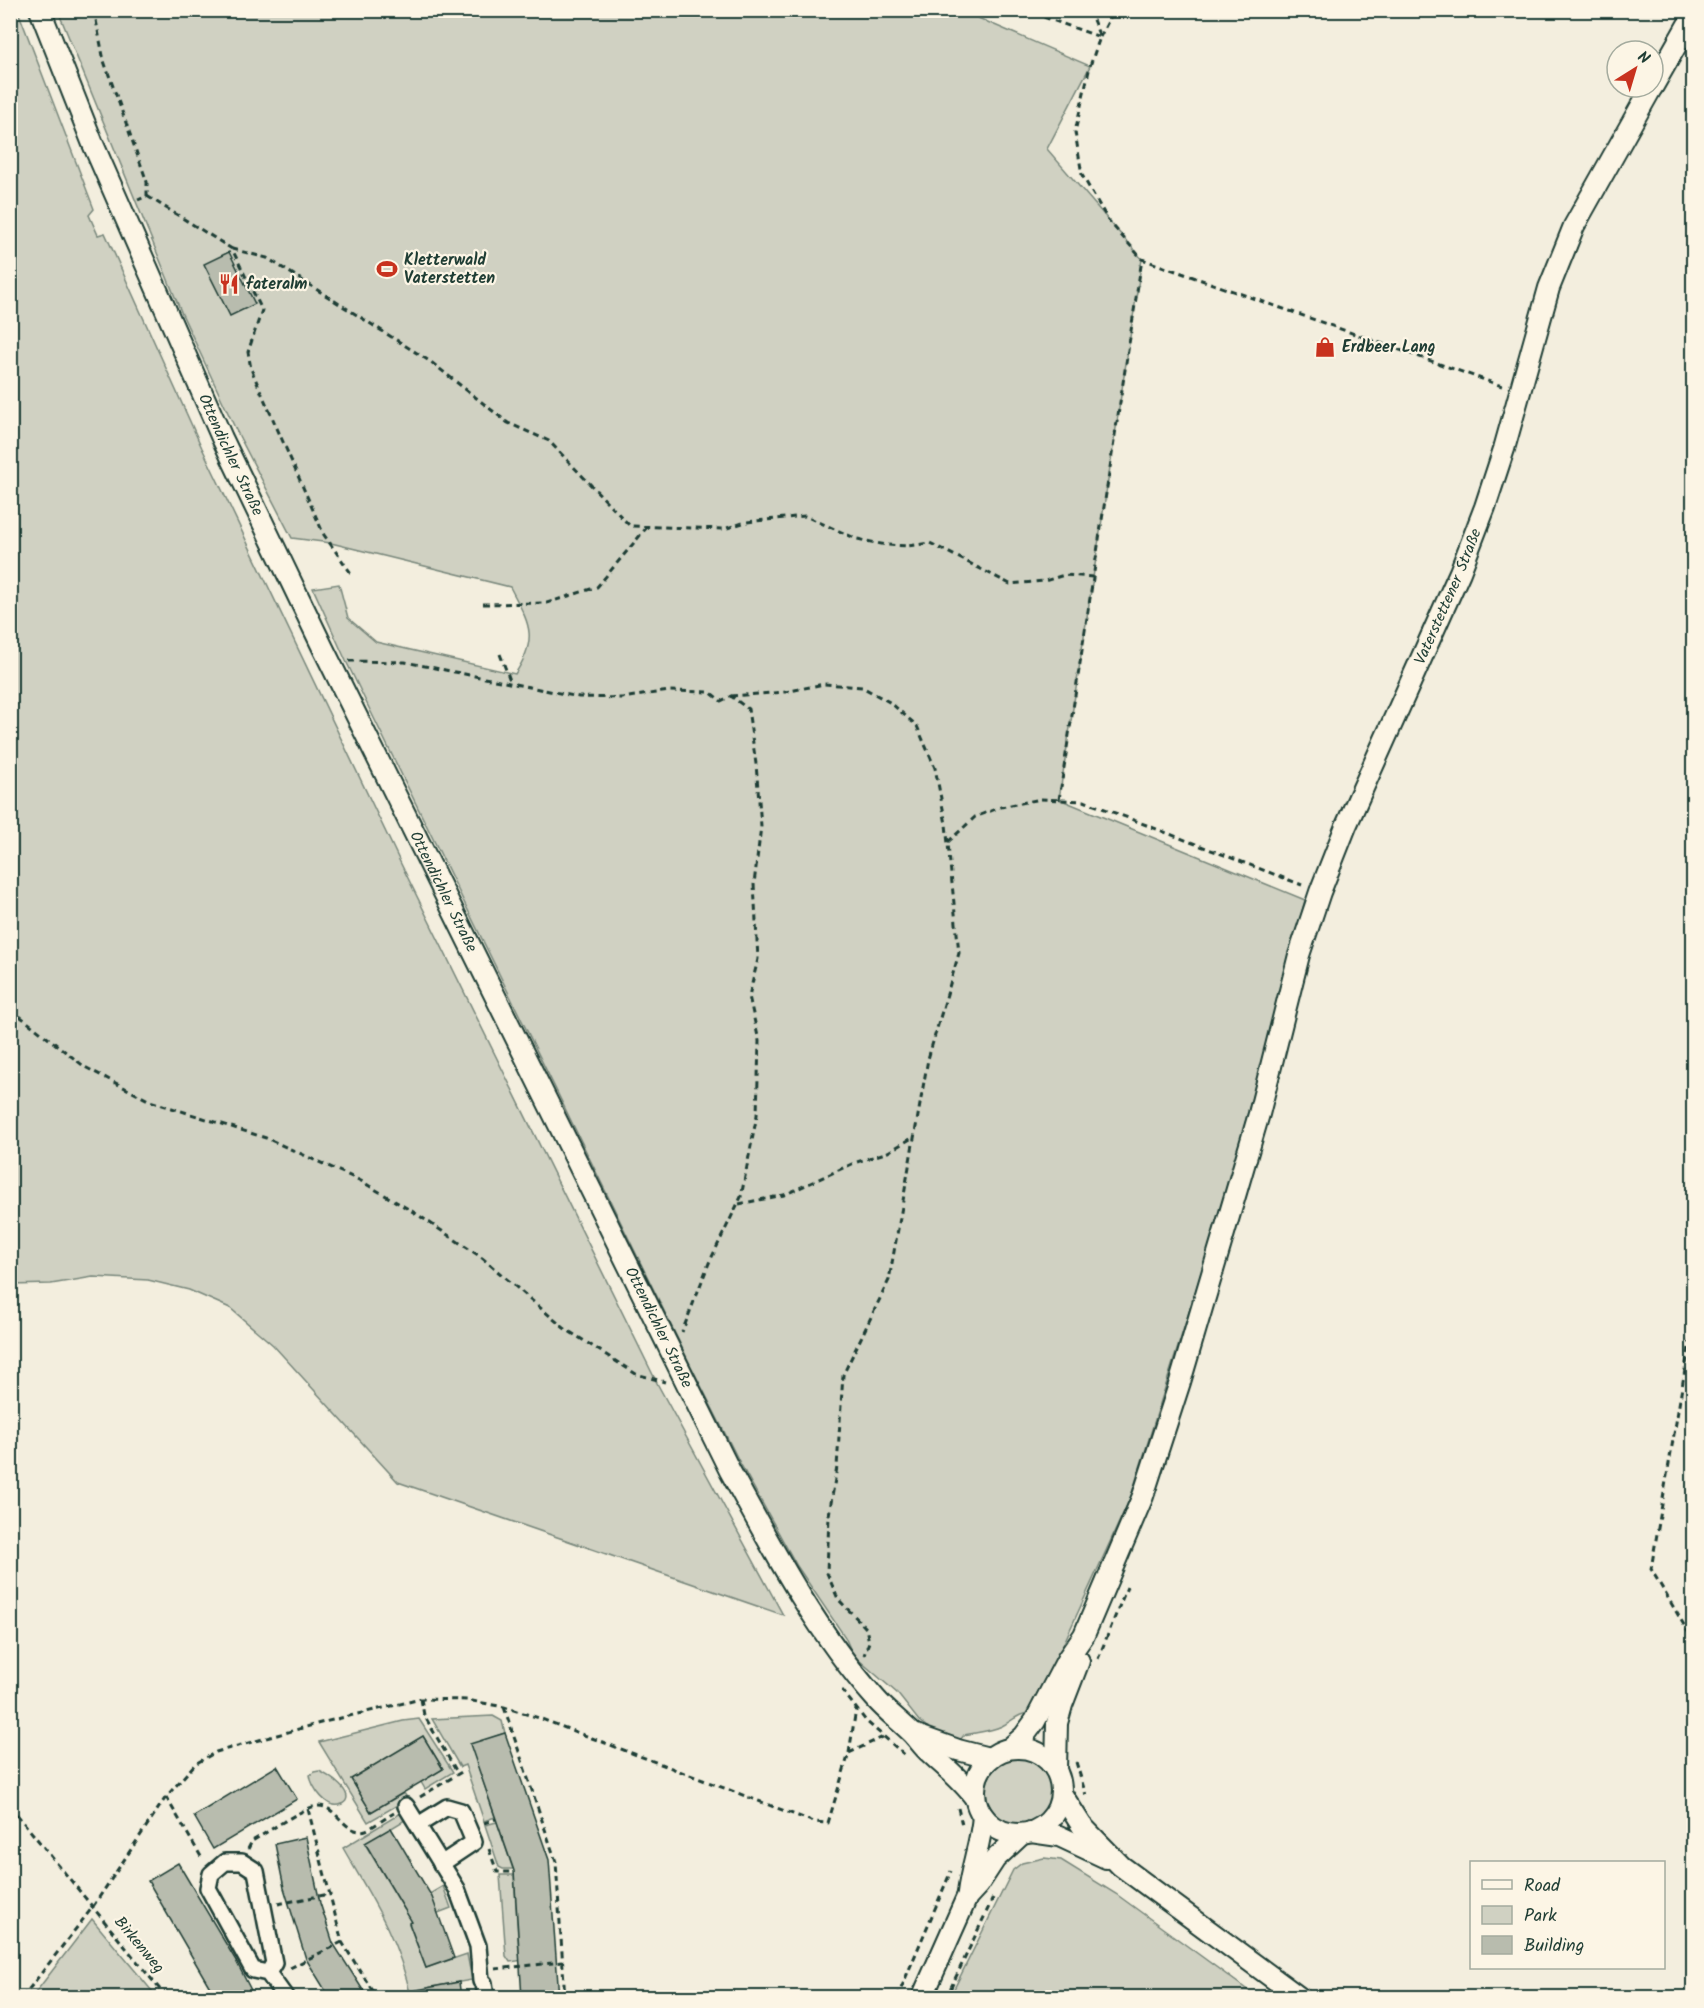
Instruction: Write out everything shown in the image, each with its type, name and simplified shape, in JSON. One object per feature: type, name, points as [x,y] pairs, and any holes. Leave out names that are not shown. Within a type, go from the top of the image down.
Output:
[{"type":"street","name":"Ottendichler Straße","points":[[40,10],[120,207],[222,438],[322,648],[687,1385],[782,1566],[827,1636],[877,1701],[965,1784],[975,1798]]},
{"type":"street","name":"Vaterstettener Straße","points":[[1665,65],[1694,14]]},
{"type":"street","name":"Vaterstettener Straße","points":[[1084,1635],[1143,1496],[1180,1382],[1259,1114],[1299,955],[1320,892],[1346,826],[1460,572],[1485,507],[1549,288],[1574,226],[1646,99]]},
{"type":"street","points":[[1010,1748],[1024,1736],[1035,1721],[1068,1658],[1084,1635]]},
{"type":"street","points":[[1084,1635],[1078,1662],[1062,1705],[1058,1723],[1056,1770],[1061,1793],[1082,1826],[1121,1866],[1300,1998]]},
{"type":"street","name":"Ottendichler Straße","points":[[914,1734],[958,1750],[989,1758]]},
{"type":"street","points":[[1056,1770],[1051,1763],[1036,1752],[1019,1747],[998,1752],[989,1758],[978,1772],[975,1798],[983,1816],[990,1825],[1000,1830],[1059,1836],[1121,1866]]},
{"type":"street","points":[[922,1998],[968,1897],[995,1858],[1027,1833],[1041,1828],[1055,1813],[1061,1793]]},
{"type":"street","points":[[406,1806],[457,1889],[478,1946],[481,1981],[484,1983],[486,1998]]},
{"type":"street","points":[[418,1825],[447,1807],[461,1811],[474,1842],[441,1864]]},
{"type":"street","points":[[968,1897],[969,1879],[982,1832],[983,1816]]},
{"type":"street","points":[[270,1977],[274,1963],[256,1871],[242,1862],[225,1862],[211,1874],[208,1888],[253,1970],[270,1977],[286,1998]]},
{"type":"path","points":[[94,10],[105,61],[147,182],[147,196]]},
{"type":"path","points":[[1024,10],[1100,37]]},
{"type":"path","points":[[1089,10],[1100,37]]},
{"type":"path","points":[[1114,10],[1100,37],[1090,66],[1076,132],[1082,175],[1108,220],[1142,260],[1504,387]]},
{"type":"path","points":[[120,207],[147,196]]},
{"type":"path","points":[[147,196],[232,249],[267,258],[430,362],[508,423],[549,441],[630,526],[724,529],[746,522],[805,516],[857,539],[886,545],[908,546],[930,543],[1011,584],[1045,581],[1064,575],[1093,577]]},
{"type":"path","points":[[232,249],[262,310],[248,352],[251,369],[324,535],[352,576]]},
{"type":"path","points":[[1059,800],[1142,260]]},
{"type":"path","points":[[483,604],[547,603],[597,587],[648,526]]},
{"type":"path","points":[[500,654],[511,683]]},
{"type":"path","points":[[346,661],[405,662],[579,697],[622,698],[669,691],[710,692],[721,701],[731,696],[785,692],[824,684],[862,687],[891,702],[917,726],[935,768],[948,842],[959,953],[928,1059],[912,1138],[889,1280],[843,1375],[837,1467],[829,1515],[826,1573],[838,1599],[866,1628],[869,1642],[862,1662]]},
{"type":"path","points":[[672,1356],[709,1263],[741,1197],[757,1115],[759,1041],[749,996],[758,959],[754,884],[761,826],[756,764],[748,709],[731,696]]},
{"type":"path","points":[[948,842],[975,817],[1011,805],[1041,799],[1084,801],[1320,892]]},
{"type":"path","points":[[10,1011],[85,1067],[150,1101],[266,1138],[361,1181],[415,1213],[481,1257],[564,1328],[636,1374],[687,1385]]},
{"type":"path","points":[[738,1204],[784,1195],[854,1163],[888,1152],[912,1138]]},
{"type":"path","points":[[1694,1317],[1651,1569],[1694,1642]]},
{"type":"path","points":[[1097,1662],[1130,1578]]},
{"type":"path","points":[[252,1841],[314,1806],[327,1807],[350,1828],[363,1831],[460,1773],[424,1715],[421,1699]]},
{"type":"path","points":[[22,1998],[92,1908],[166,1797],[195,1764],[216,1752],[334,1719],[421,1699],[467,1700],[504,1707],[539,1718],[814,1822],[828,1823],[849,1753],[856,1709]]},
{"type":"path","points":[[504,1707],[556,1862],[565,1998]]},
{"type":"path","points":[[849,1753],[883,1737]]},
{"type":"path","points":[[512,1753],[519,1751]]},
{"type":"path","points":[[899,1751],[908,1757]]},
{"type":"path","points":[[1075,1758],[1088,1801]]},
{"type":"path","points":[[166,1797],[211,1874]]},
{"type":"path","points":[[956,1805],[964,1831]]},
{"type":"path","name":"Birkenweg","points":[[10,1806],[167,1998]]},
{"type":"path","points":[[308,1809],[342,1942],[377,1998]]},
{"type":"path","points":[[534,1816],[540,1814]]},
{"type":"path","points":[[480,1824],[496,1819]]},
{"type":"path","points":[[487,1844],[497,1872],[514,1872]]},
{"type":"path","points":[[897,1998],[954,1864]]},
{"type":"path","points":[[550,1869],[557,1869]]},
{"type":"path","points":[[262,1908],[329,1894]]},
{"type":"path","points":[[946,1998],[993,1898]]},
{"type":"path","points":[[554,1925],[560,1925]]},
{"type":"path","points":[[270,1977],[342,1942]]},
{"type":"path","points":[[499,1969],[562,1962]]},
{"type":"green space","points":[[10,11],[18,11],[94,209],[89,215],[98,235],[105,233],[202,448],[401,864],[658,1385],[783,1615],[398,1482],[273,1345],[230,1308],[189,1290],[148,1280],[93,1277],[51,1284],[11,1285]]},
{"type":"green space","points":[[58,11],[962,11],[1090,66],[1047,149],[1142,259],[1059,799],[1305,900],[1226,1194],[1131,1496],[1032,1713],[1020,1715],[988,1731],[964,1735],[958,1743],[934,1732],[919,1721],[897,1693],[853,1655],[845,1637],[797,1566],[740,1463],[692,1368],[346,661],[313,588],[339,584],[348,618],[376,642],[515,674],[523,661],[529,639],[529,629],[522,610],[510,587],[331,543],[292,538],[236,430],[182,314]]},
{"type":"green space","points":[[493,1716],[502,1721],[505,1733],[471,1745],[495,1817],[484,1821],[465,1765],[460,1767],[432,1719]]},
{"type":"green space","points":[[419,1719],[453,1772],[425,1789],[421,1782],[443,1769],[423,1736],[351,1779],[371,1812],[404,1793],[408,1799],[368,1822],[319,1742]]},
{"type":"green space","points":[[1019,1758],[1031,1761],[1042,1768],[1049,1779],[1052,1791],[1049,1803],[1042,1814],[1031,1821],[1019,1824],[1007,1821],[996,1814],[989,1803],[986,1791],[989,1779],[996,1768],[1007,1761]]},
{"type":"green space","points":[[319,1771],[334,1780],[344,1790],[347,1795],[342,1804],[331,1804],[321,1797],[310,1775]]},
{"type":"green space","points":[[401,1813],[405,1820],[365,1844],[404,1909],[443,1886],[451,1908],[409,1924],[426,1968],[467,1954],[472,1980],[430,1987],[431,1997],[411,1997],[392,1938],[343,1848]]},
{"type":"green space","points":[[497,1822],[513,1869],[499,1867],[485,1825]]},
{"type":"green space","points":[[1044,1858],[1061,1860],[1116,1894],[1257,1997],[950,1997],[1013,1870],[1022,1863]]},
{"type":"green space","points":[[500,1875],[514,1875],[519,1954],[524,1960],[510,1962],[506,1956]]},
{"type":"green space","points":[[92,1919],[157,1997],[32,1997]]},
{"type":"building","name":"fateralm","points":[[229,252],[255,304],[230,316],[204,264]]},
{"type":"building","points":[[505,1733],[549,1860],[559,1998],[522,1998],[514,1871],[470,1744]]},
{"type":"building","points":[[423,1736],[443,1769],[371,1812],[351,1779]]},
{"type":"building","points":[[277,1766],[297,1799],[213,1849],[194,1816]]},
{"type":"building","points":[[391,1828],[432,1897],[454,1958],[426,1968],[409,1923],[412,1922],[365,1843]]},
{"type":"building","points":[[306,1837],[320,1903],[333,1943],[368,1998],[330,1998],[306,1959],[284,1888],[275,1844]]},
{"type":"building","points":[[178,1863],[235,1959],[255,1998],[216,1998],[148,1881]]},
{"type":"building","points":[[459,1982],[461,1998],[416,1998],[416,1990]]},
{"type":"place","name":"Kletterwald Vaterstetten","points":[[387,269]]},
{"type":"place","name":"fateralm","points":[[229,284]]},
{"type":"place","name":"Erdbeer Lang","points":[[1325,347]]}]
